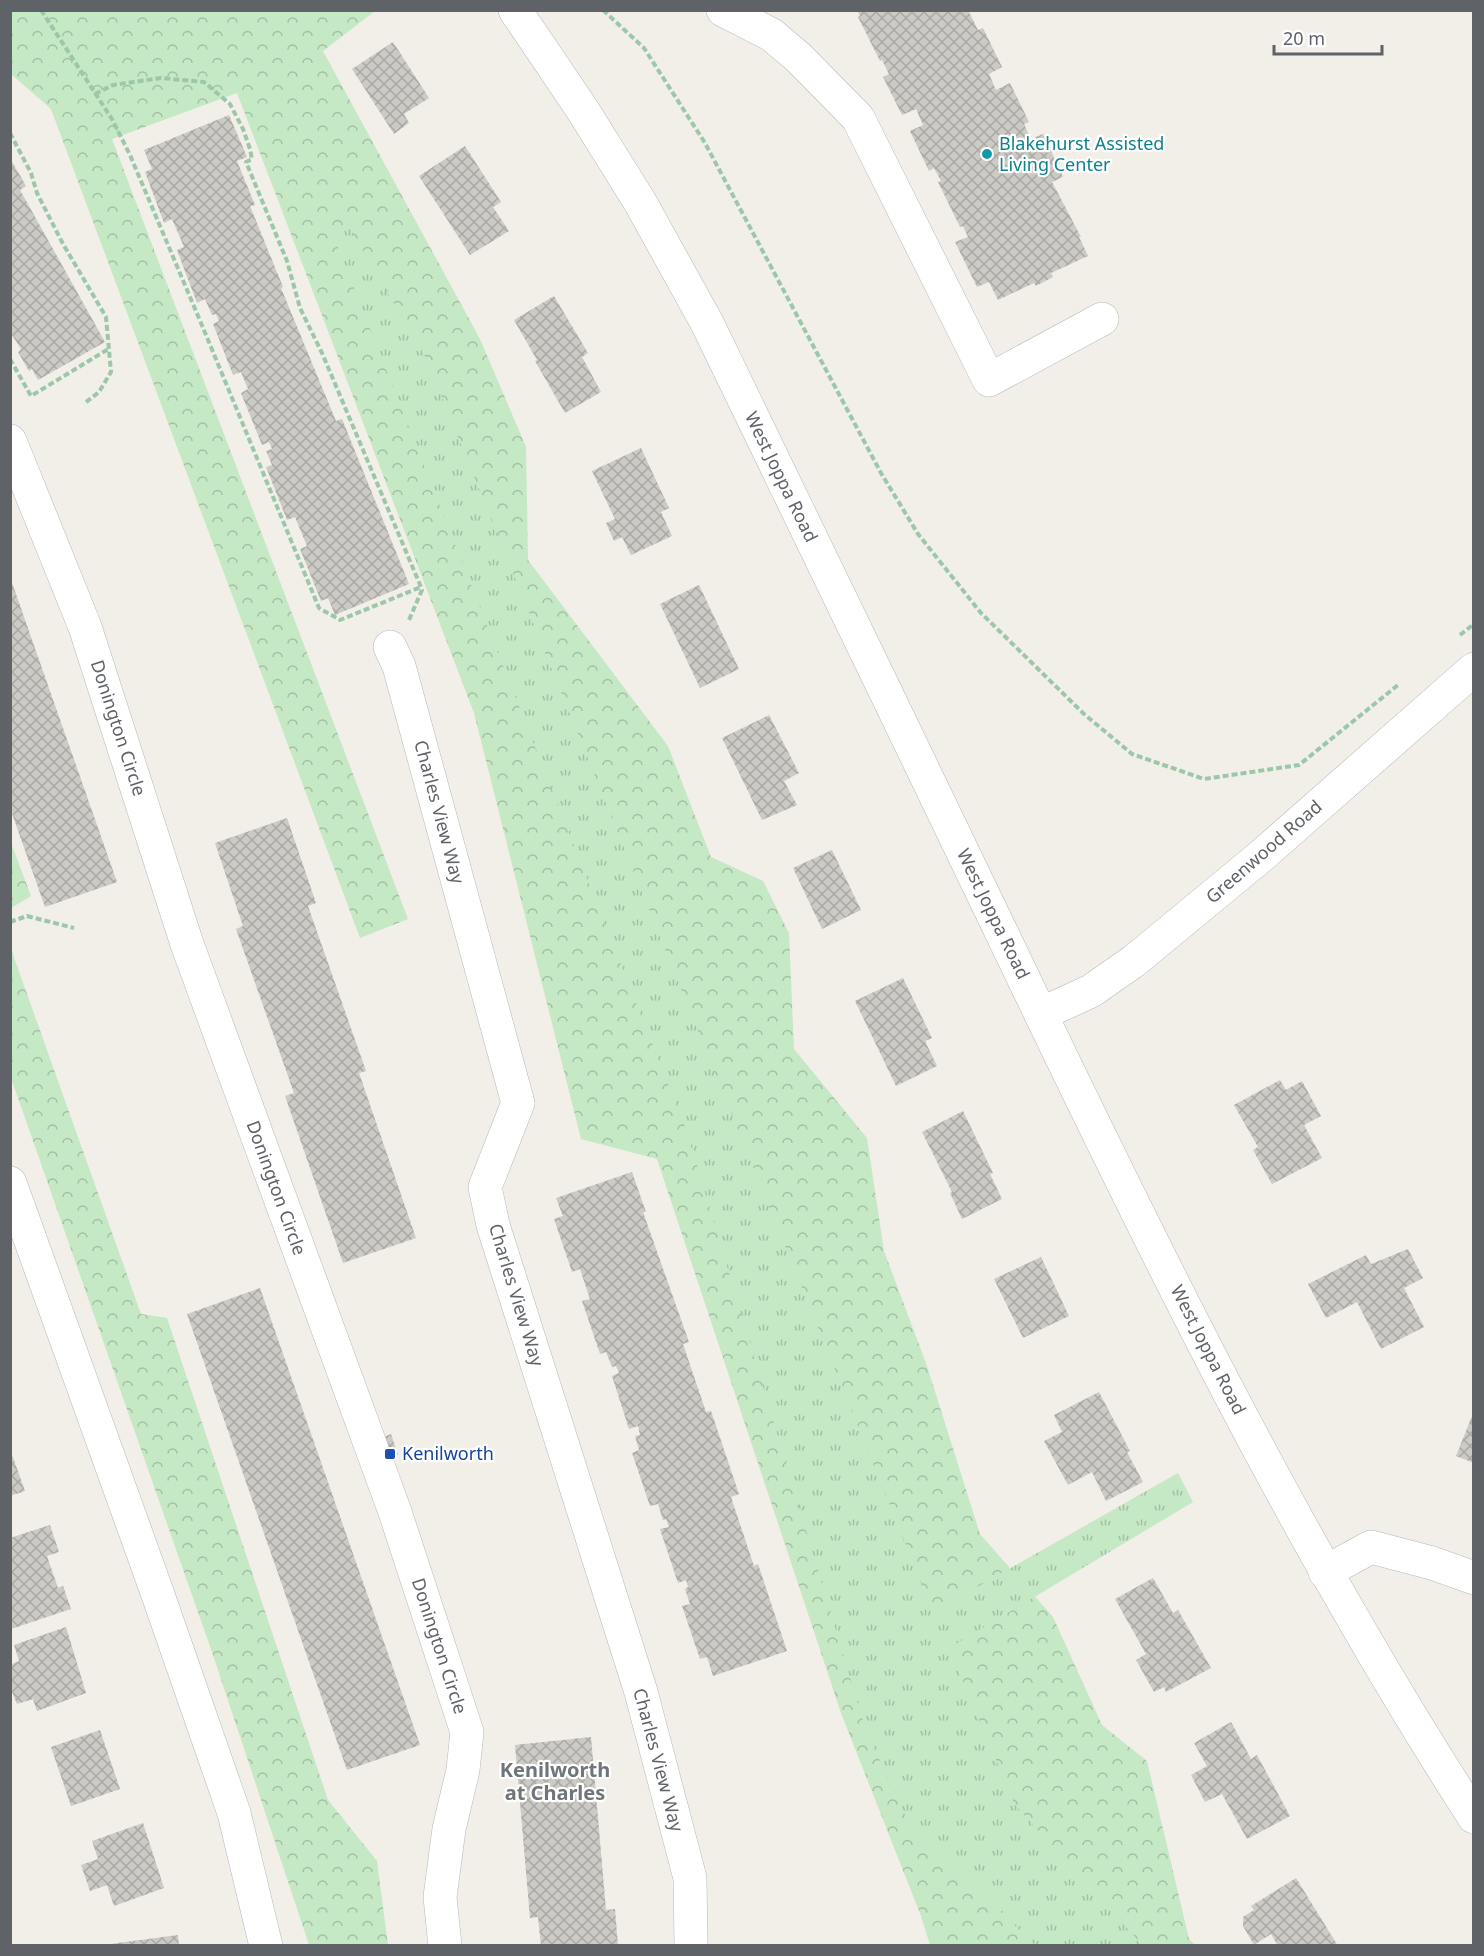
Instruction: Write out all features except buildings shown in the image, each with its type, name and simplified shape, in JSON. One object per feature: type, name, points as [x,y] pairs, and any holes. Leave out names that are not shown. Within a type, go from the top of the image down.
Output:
[{"type":"street","name":"West Joppa Road","points":[[515,10],[582,109],[640,202],[706,323],[1149,1238],[1325,1572],[1422,1737],[1473,1817]]},
{"type":"street","points":[[723,10],[772,35],[799,58],[858,118],[989,380],[1102,319]]},
{"type":"street","name":"Donington Circle","points":[[10,441],[85,627],[187,944],[394,1512],[467,1731],[463,1770],[449,1829],[440,1897],[445,1946]]},
{"type":"street","name":"Charles View Way","points":[[390,647],[399,666],[518,1103],[485,1187],[493,1225],[641,1692],[690,1878],[692,1946]]},
{"type":"street","name":"Greenwood Road","points":[[1041,1014],[1091,991],[1134,961],[1260,857],[1473,669]]},
{"type":"street","points":[[10,1183],[234,1813],[266,1946]]},
{"type":"street","points":[[1325,1572],[1371,1547],[1432,1563],[1473,1578]]},
{"type":"path","points":[[41,10],[112,119],[130,155],[319,608],[340,620],[421,587]]},
{"type":"path","points":[[603,10],[644,48],[705,143],[881,473],[918,534],[981,613],[1092,721],[1132,754],[1204,779],[1299,765],[1400,684]]},
{"type":"path","points":[[95,94],[113,85],[161,78],[204,82],[230,104],[250,148],[252,159],[246,162],[287,261],[300,308],[322,353],[422,590],[398,646],[390,647]]},
{"type":"path","points":[[10,133],[58,234],[106,317],[111,348],[111,372],[99,392],[85,403]]},
{"type":"path","points":[[10,360],[31,396],[111,348]]},
{"type":"path","points":[[1455,639],[1473,624]]},
{"type":"path","points":[[10,922],[27,916],[74,928]]},
{"type":"green space","points":[[11,11],[375,11],[323,51],[480,339],[526,447],[528,560],[668,746],[711,857],[763,881],[789,933],[794,1049],[867,1138],[884,1251],[927,1366],[980,1534],[1053,1617],[1102,1725],[1147,1761],[1189,1939],[1195,1945],[930,1945],[921,1916],[841,1713],[657,1159],[581,1139],[474,713],[237,93],[112,139],[408,919],[360,938],[51,109],[11,74]]},
{"type":"green space","points":[[346,222],[426,358],[933,1612],[1178,1473],[1193,1502],[949,1648],[1015,1805],[1140,1945],[1035,1945],[910,1825],[866,1731],[687,1132],[333,235]]},
{"type":"green space","points":[[10,840],[31,896],[11,908],[10,908]]},
{"type":"green space","points":[[11,949],[141,1314],[167,1318],[328,1800],[377,1861],[388,1945],[309,1945],[213,1655],[11,1078]]},
{"type":"place","name":"Blakehurst Assisted Living Center","points":[[987,154]]},
{"type":"place","name":"Kenilworth","points":[[390,1454]]},
{"type":"district","name":"Kenilworth at Charles","points":[[555,1782]]}]
